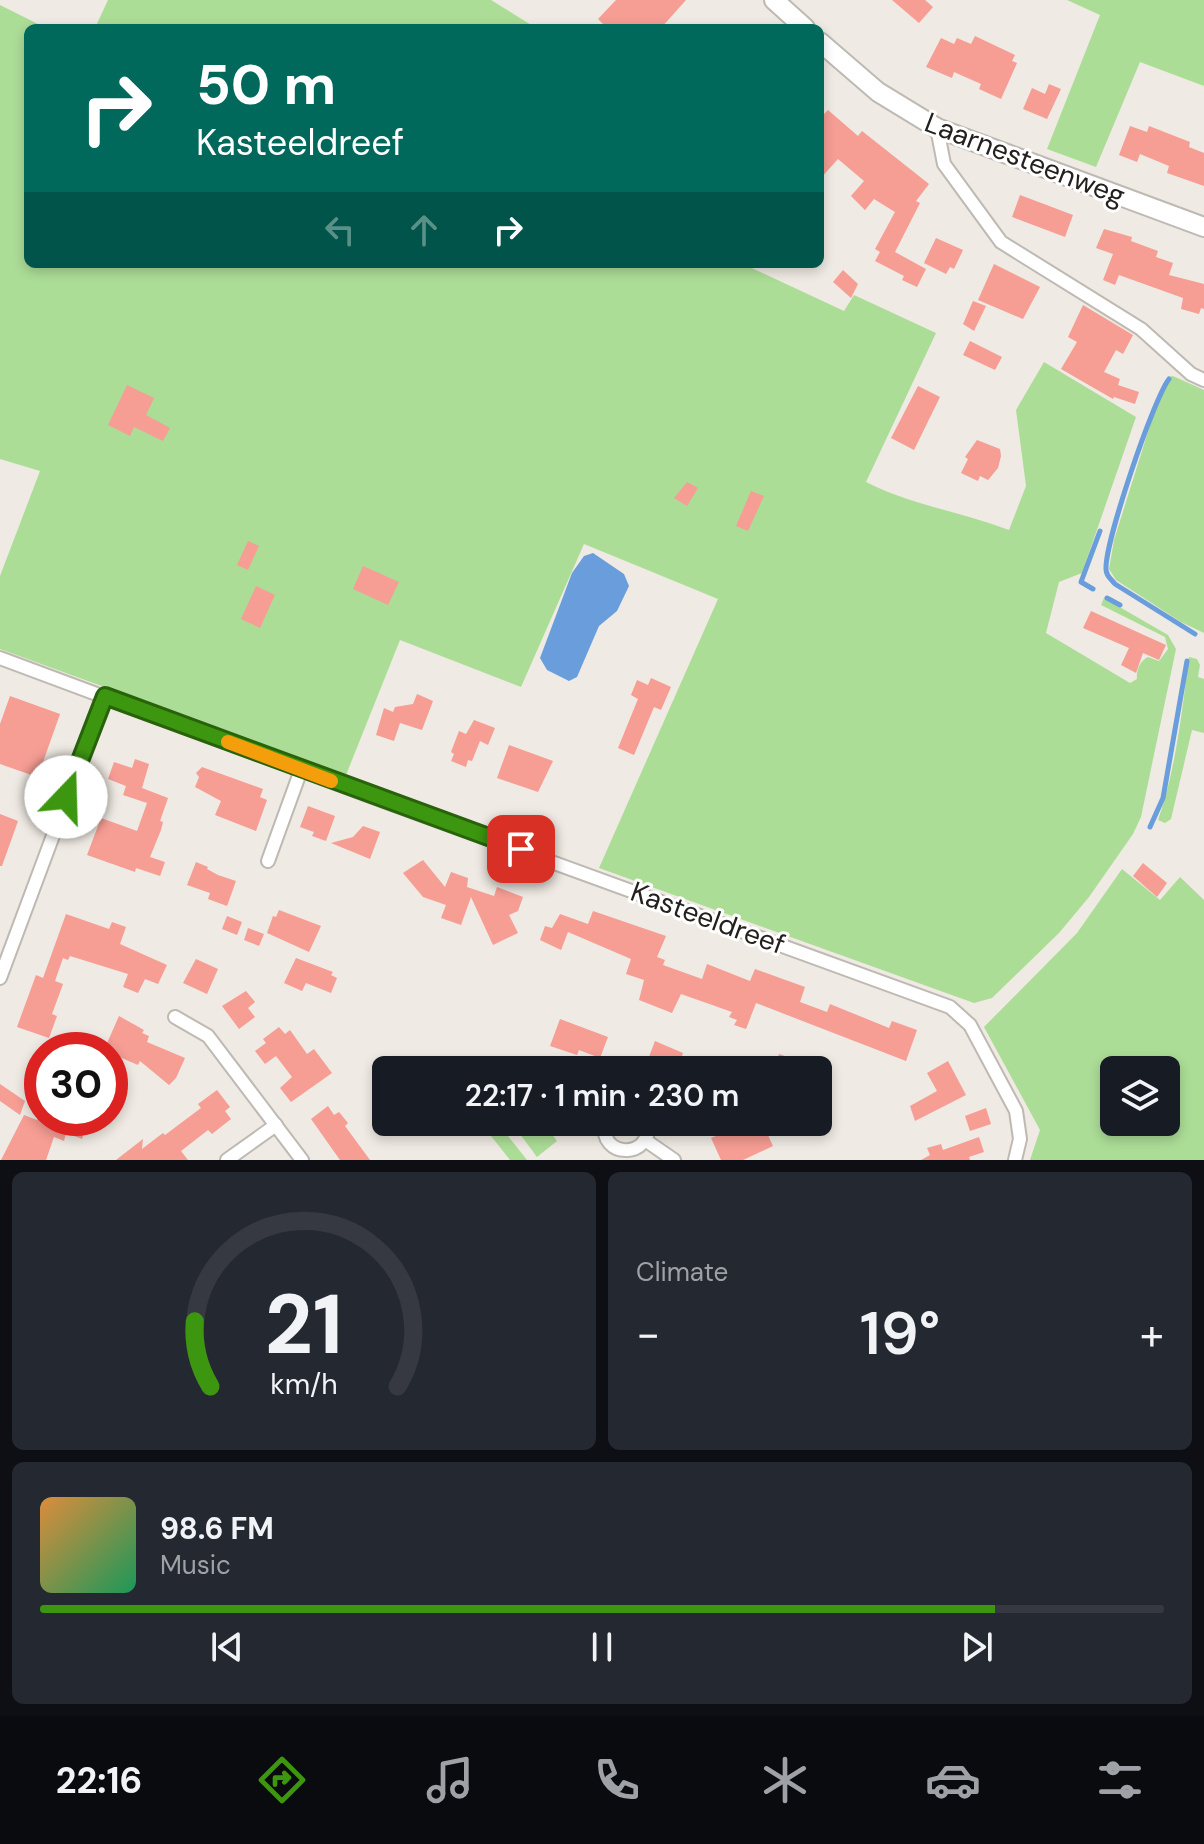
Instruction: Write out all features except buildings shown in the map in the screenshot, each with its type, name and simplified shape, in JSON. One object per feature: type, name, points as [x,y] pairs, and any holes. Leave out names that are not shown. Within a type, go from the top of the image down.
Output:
[{"type":"street","points":[[774,0],[801,24]]},
{"type":"street","name":"Laarnesteenweg","points":[[824,45],[878,92],[937,128],[1204,227]]},
{"type":"street","points":[[937,128],[944,164],[1001,242],[1141,329],[1191,374],[1204,380]]},
{"type":"street","name":"Kasteeldreef","points":[[0,658],[950,1007],[970,1025],[1016,1111],[1020,1139],[1015,1160]]},
{"type":"street","points":[[0,978],[105,696]]},
{"type":"street","points":[[268,861],[301,770]]},
{"type":"street","points":[[175,1017],[208,1036],[302,1160]]},
{"type":"street","points":[[227,1160],[276,1125]]},
{"type":"street","points":[[606,1136],[618,1150],[634,1149],[647,1136]]},
{"type":"street","points":[[645,1140],[674,1160]]},
{"type":"green space","points":[[108,0],[491,0],[530,24],[97,24]]},
{"type":"green space","points":[[1067,0],[1204,0],[1204,86],[1140,62],[1096,167],[1047,149],[1100,15]]},
{"type":"green space","points":[[0,5],[38,24],[24,24],[24,268],[752,268],[844,311],[854,295],[936,333],[866,482],[901,497],[1009,530],[1026,486],[1016,410],[1044,362],[1136,417],[1082,573],[1059,582],[1046,633],[1130,683],[1137,679],[1143,661],[1148,657],[1159,661],[1168,649],[1165,637],[1101,605],[1104,598],[1168,635],[1176,649],[1141,817],[1133,834],[1089,897],[1059,933],[992,998],[974,1003],[599,868],[718,599],[584,544],[521,687],[400,640],[346,775],[0,649],[0,576],[40,471],[0,459]]},
{"type":"green space","points":[[1173,376],[1204,390],[1204,633],[1181,622],[1116,580],[1109,569],[1114,540],[1163,384]]},
{"type":"green space","points":[[1189,657],[1197,659],[1200,665],[1198,677],[1204,679],[1204,733],[1192,730],[1171,819],[1165,823],[1158,820],[1174,760]]},
{"type":"green space","points":[[1122,869],[1160,900],[1180,877],[1204,900],[1204,1160],[1030,1160],[1040,1130],[984,1027],[1077,933]]},
{"type":"green space","points":[[491,1136],[508,1136],[527,1160],[510,1160]]},
{"type":"green space","points":[[521,1136],[553,1136],[557,1141],[537,1157]]},
{"type":"water","points":[[593,553],[624,574],[629,586],[617,611],[599,626],[577,677],[569,681],[547,670],[540,658],[572,573],[584,556]]},
{"type":"waterway","points":[[1169,379],[1152,414],[1131,472],[1113,531],[1106,571],[1115,584],[1195,634]]},
{"type":"waterway","points":[[1093,589],[1081,582],[1100,531]]},
{"type":"waterway","points":[[1107,598],[1120,605]]},
{"type":"waterway","points":[[1150,827],[1163,798],[1187,661]]},
{"type":"slow traffic","points":[[228,742],[331,781]]},
{"type":"route","points":[[66,797],[105,696],[321,778],[521,849]]}]
